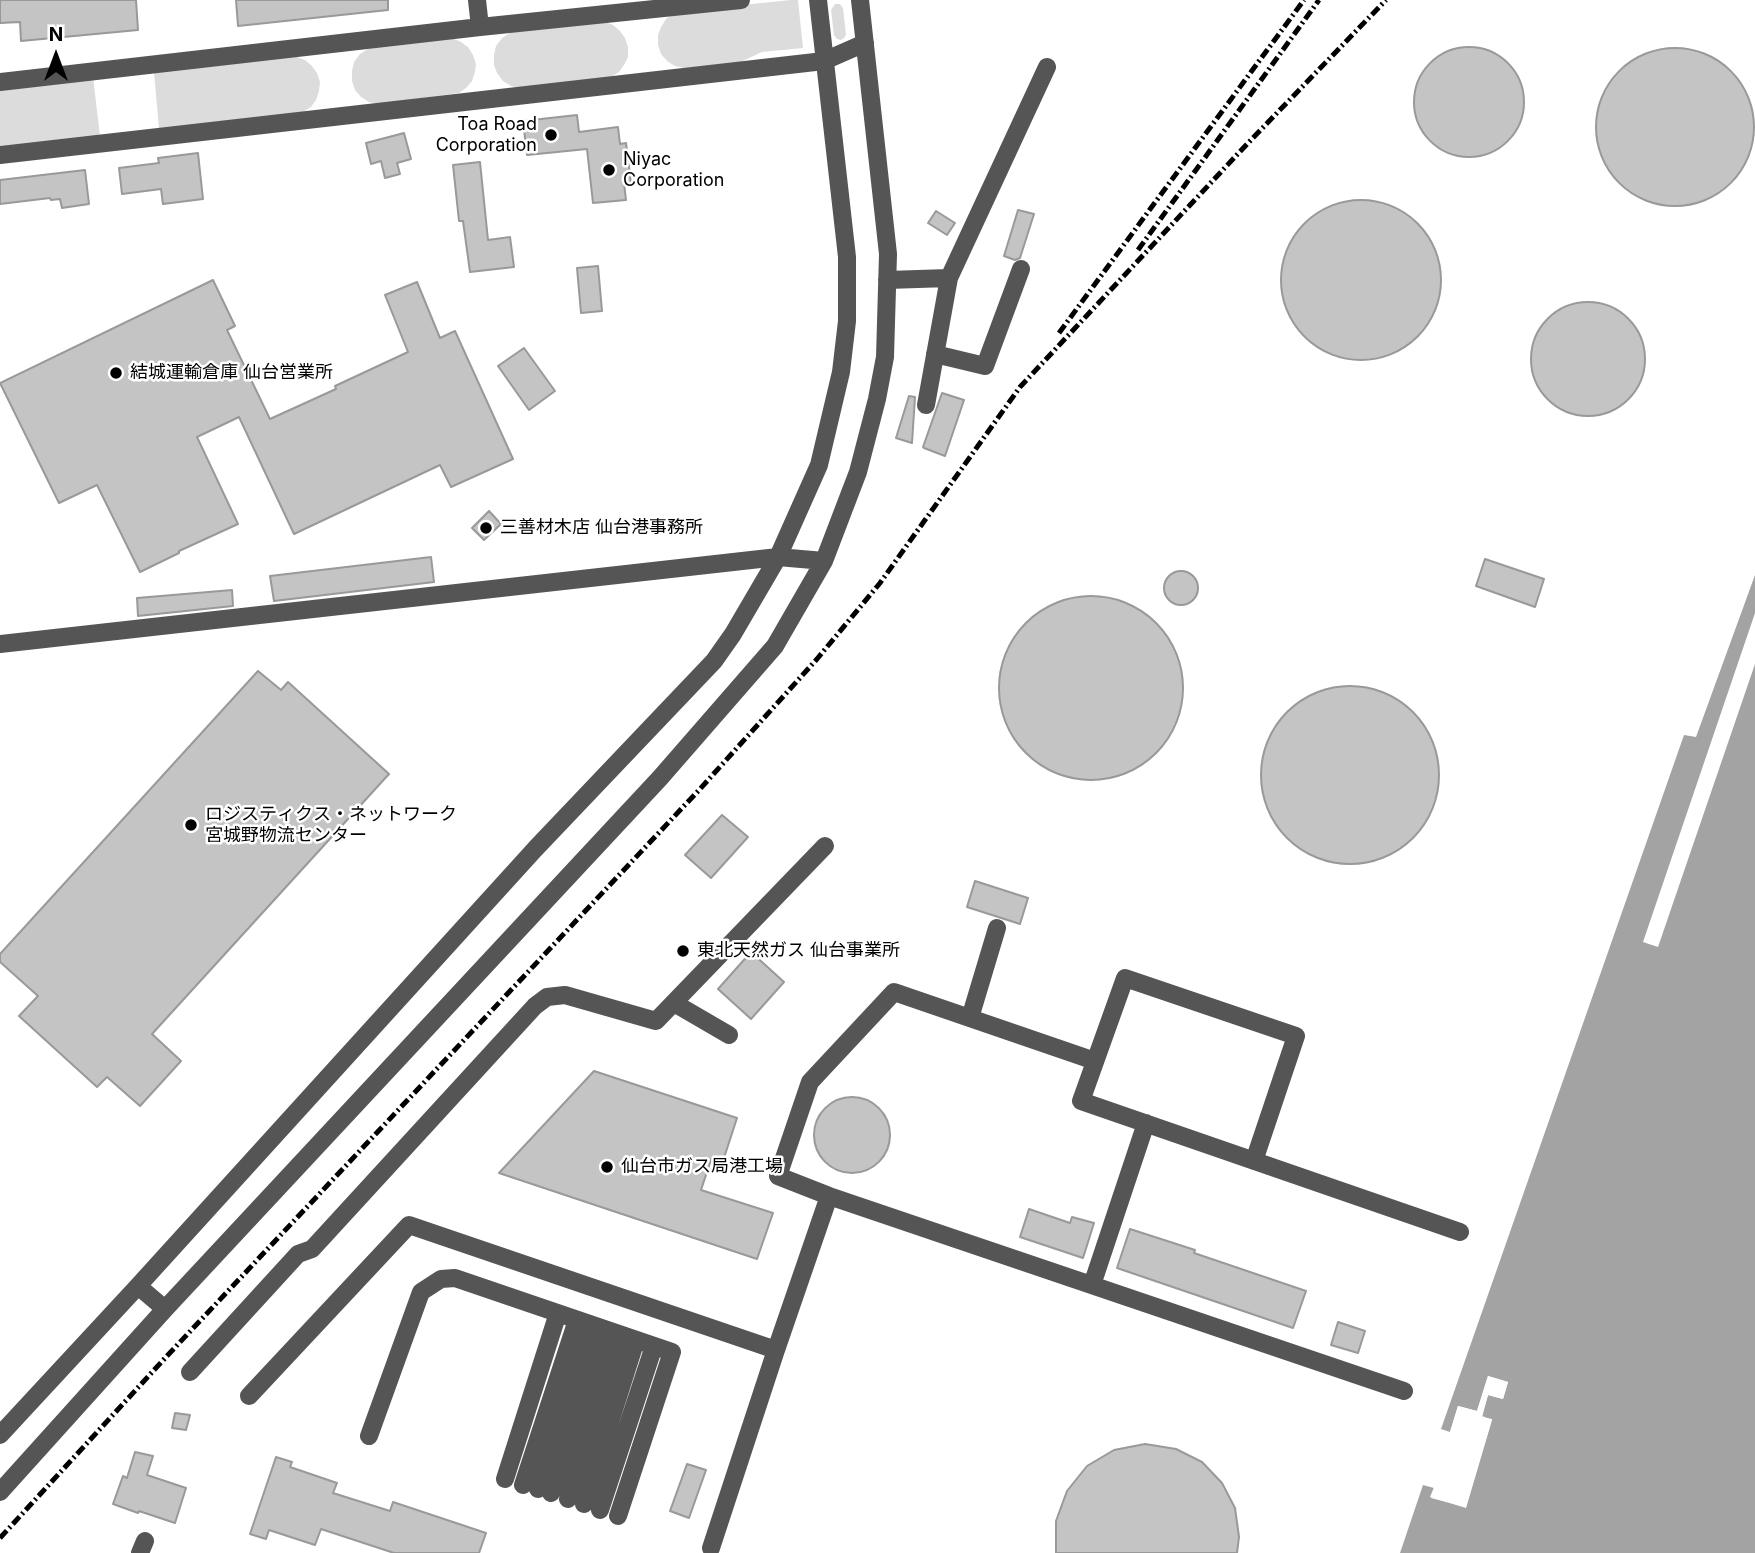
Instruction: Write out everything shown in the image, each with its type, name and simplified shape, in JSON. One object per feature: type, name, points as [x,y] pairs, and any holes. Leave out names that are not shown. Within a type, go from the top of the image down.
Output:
[{"type":"street","points":[[477,0],[480,27]]},
{"type":"street","points":[[0,82],[741,0]]},
{"type":"street","points":[[0,1435],[543,840],[714,661],[778,557],[819,465],[841,372],[847,321],[847,257],[818,0]]},
{"type":"street","points":[[0,1492],[165,1309],[660,778],[775,646],[824,561],[858,472],[885,357],[888,254],[860,0]]},
{"type":"street","points":[[0,155],[824,61],[865,43]]},
{"type":"street","points":[[926,405],[949,278],[1047,67]]},
{"type":"street","points":[[935,354],[985,366],[1021,269]]},
{"type":"street","points":[[887,280],[949,278]]},
{"type":"street","points":[[0,644],[778,557],[824,561]]},
{"type":"street","points":[[190,1373],[298,1254],[312,1249],[535,1006],[547,997],[565,996],[656,1021],[825,846]]},
{"type":"street","points":[[970,1018],[997,928]]},
{"type":"street","points":[[1254,1161],[1296,1036],[1125,978],[1081,1101],[1146,1123],[1254,1161],[1460,1232]]},
{"type":"street","points":[[1095,1061],[894,992],[810,1082],[778,1176],[829,1196],[1404,1391]]},
{"type":"street","points":[[674,1003],[729,1035]]},
{"type":"street","points":[[1092,1285],[1146,1123]]},
{"type":"street","points":[[710,1548],[829,1196]]},
{"type":"street","points":[[248,1396],[409,1225],[776,1350]]},
{"type":"street","points":[[369,1436],[421,1292],[441,1279],[455,1278],[672,1352],[618,1516]]},
{"type":"street","points":[[138,1286],[165,1309]]},
{"type":"street","points":[[505,1479],[558,1313]]},
{"type":"street","points":[[561,1497],[615,1333]]},
{"type":"street","points":[[561,1497],[615,1333]]},
{"type":"street","points":[[561,1497],[615,1333]]},
{"type":"shaded area","points":[[798,0],[803,48],[762,52],[736,64],[685,68],[675,66],[661,54],[658,35],[666,19],[674,13]]},
{"type":"shaded area","points":[[835,4],[840,4],[843,8],[846,35],[841,40],[834,35],[831,10]]},
{"type":"shaded area","points":[[605,22],[620,31],[628,47],[628,57],[624,65],[611,77],[520,88],[503,81],[497,73],[494,65],[496,46],[510,33]]},
{"type":"shaded area","points":[[452,38],[468,47],[476,64],[472,81],[459,93],[378,104],[369,102],[355,90],[352,81],[354,62],[368,49]]},
{"type":"shaded area","points":[[287,57],[305,60],[317,73],[320,82],[316,100],[303,112],[159,129],[154,72]]},
{"type":"shaded area","points":[[93,77],[100,136],[0,147],[0,88]]},
{"type":"shaded area","points":[[1755,575],[1755,1553],[1400,1553],[1423,1485],[1434,1488],[1431,1498],[1466,1507],[1492,1419],[1482,1417],[1488,1395],[1503,1399],[1508,1382],[1488,1376],[1477,1411],[1458,1406],[1450,1432],[1441,1429],[1684,735],[1696,737]]},
{"type":"pier","points":[[1755,613],[1755,664],[1658,947],[1643,942]]},
{"type":"pier","points":[[1488,1376],[1508,1382],[1503,1399],[1488,1395],[1482,1416],[1492,1420],[1466,1508],[1430,1497],[1435,1485],[1435,1495],[1463,1503],[1488,1422],[1479,1419],[1479,1414],[1461,1410],[1454,1433],[1449,1435],[1458,1406],[1477,1411]]},
{"type":"building","points":[[0,0],[136,0],[138,30],[21,41],[20,22],[0,23]]},
{"type":"building","points":[[236,0],[388,0],[388,10],[238,26]]},
{"type":"building","points":[[1469,47],[1490,52],[1508,63],[1519,81],[1524,102],[1519,123],[1508,141],[1490,152],[1469,157],[1448,152],[1430,141],[1419,123],[1414,102],[1419,81],[1430,63],[1448,52]]},
{"type":"building","points":[[1675,48],[1705,54],[1731,71],[1748,97],[1754,127],[1748,157],[1731,183],[1705,200],[1675,206],[1645,200],[1619,183],[1602,157],[1596,127],[1602,97],[1619,71],[1645,54]]},
{"type":"building","points":[[577,115],[579,132],[618,127],[620,144],[626,143],[631,182],[624,183],[626,200],[593,203],[587,149],[527,155],[523,121]]},
{"type":"building","points":[[404,133],[411,159],[397,163],[400,174],[385,178],[381,161],[371,164],[366,143]]},
{"type":"building","points":[[198,153],[203,199],[163,204],[161,189],[122,194],[119,168],[159,163],[158,158]]},
{"type":"building","points":[[480,162],[488,240],[510,237],[514,267],[470,272],[463,221],[459,221],[453,165]]},
{"type":"building","points":[[85,170],[89,204],[62,208],[60,199],[50,198],[0,204],[0,180]]},
{"type":"building","points":[[1361,200],[1392,206],[1418,223],[1435,249],[1441,280],[1435,311],[1418,337],[1392,354],[1361,360],[1330,354],[1304,337],[1287,311],[1281,280],[1287,249],[1304,223],[1330,206]]},
{"type":"building","points":[[1018,210],[1034,214],[1020,258],[1015,260],[1004,256]]},
{"type":"building","points":[[936,211],[955,223],[947,235],[928,223]]},
{"type":"building","points":[[598,266],[602,311],[581,313],[577,268]]},
{"type":"building","points":[[213,280],[235,326],[227,330],[270,419],[408,352],[385,295],[417,282],[440,338],[455,331],[513,459],[451,487],[440,465],[294,534],[239,417],[197,437],[238,524],[140,572],[97,485],[59,503],[0,383]]},
{"type":"building","points":[[1588,302],[1610,306],[1620,311],[1636,327],[1641,337],[1645,359],[1641,381],[1636,391],[1620,407],[1610,412],[1588,416],[1566,412],[1556,407],[1540,391],[1535,381],[1531,359],[1535,337],[1540,327],[1556,311],[1566,306]]},
{"type":"building","points":[[524,348],[555,391],[529,410],[498,366]]},
{"type":"building","points":[[942,393],[964,400],[945,456],[923,447]]},
{"type":"building","points":[[909,396],[915,397],[912,443],[896,438]]},
{"type":"building","points":[[489,511],[501,524],[484,540],[472,528]]},
{"type":"building","points":[[431,557],[434,582],[274,601],[270,576]]},
{"type":"building","points":[[1485,559],[1544,579],[1535,607],[1476,586]]},
{"type":"building","points":[[1181,571],[1193,576],[1198,588],[1193,600],[1181,605],[1169,600],[1164,588],[1169,576]]},
{"type":"building","points":[[232,590],[233,606],[138,616],[137,598]]},
{"type":"building","points":[[1091,596],[1126,603],[1156,623],[1176,653],[1183,688],[1176,723],[1156,753],[1126,773],[1091,780],[1056,773],[1026,753],[1006,723],[999,688],[1006,653],[1026,623],[1056,603]]},
{"type":"building","points":[[258,671],[281,690],[288,682],[389,774],[152,1034],[181,1061],[140,1106],[107,1077],[97,1087],[19,1016],[38,996],[0,962],[0,954]]},
{"type":"building","points":[[1350,686],[1384,692],[1413,712],[1433,741],[1439,775],[1433,809],[1413,838],[1384,858],[1350,864],[1316,858],[1287,838],[1267,809],[1261,775],[1267,741],[1287,712],[1316,692]]},
{"type":"building","points":[[722,815],[748,837],[711,878],[685,855]]},
{"type":"building","points":[[975,881],[1028,898],[1020,924],[967,907]]},
{"type":"building","points":[[751,952],[784,982],[751,1019],[718,989]]},
{"type":"building","name":"仙台市ガス局港工場","points":[[594,1071],[737,1118],[723,1161],[712,1157],[701,1190],[773,1213],[757,1259],[499,1173]]},
{"type":"building","points":[[852,1097],[867,1100],[879,1108],[887,1120],[890,1135],[887,1150],[879,1162],[867,1170],[852,1173],[837,1170],[825,1162],[817,1150],[814,1135],[817,1120],[825,1108],[837,1100]]},
{"type":"building","points":[[1029,1209],[1070,1223],[1072,1217],[1094,1223],[1083,1258],[1020,1237]]},
{"type":"building","points":[[1130,1229],[1306,1291],[1293,1328],[1117,1268]]},
{"type":"building","points":[[1338,1322],[1365,1331],[1358,1353],[1331,1345]]},
{"type":"building","points":[[175,1413],[190,1415],[186,1430],[172,1428]]},
{"type":"building","points":[[1145,1444],[1176,1449],[1202,1462],[1222,1483],[1235,1508],[1239,1537],[1237,1553],[1056,1553],[1056,1521],[1067,1491],[1087,1466],[1114,1450]]},
{"type":"building","points":[[135,1452],[153,1456],[147,1475],[186,1488],[175,1523],[113,1504],[123,1476],[127,1478]]},
{"type":"building","points":[[276,1457],[292,1462],[290,1467],[337,1483],[333,1493],[390,1511],[393,1502],[486,1533],[479,1553],[394,1553],[321,1529],[315,1545],[269,1530],[266,1539],[250,1534]]},
{"type":"building","points":[[687,1464],[706,1470],[689,1518],[670,1511]]},
{"type":"railway","points":[[1059,333],[1304,0]]},
{"type":"railway","points":[[1138,250],[1319,0]]},
{"type":"railway","points":[[0,1538],[166,1357],[700,789],[817,659],[880,583],[1020,387],[1386,0]]},
{"type":"place","name":"Toa Road Corporation","points":[[551,135]]},
{"type":"place","name":"Niyac Corporation","points":[[609,170]]},
{"type":"place","name":"結城運輸倉庫 仙台営業所","points":[[116,373]]},
{"type":"place","name":"三善材木店 仙台港事務所","points":[[486,528]]},
{"type":"place","name":"ロジスティクス・ネットワーク 宮城野物流センター","points":[[191,825]]},
{"type":"place","name":"東北天然ガス 仙台事業所","points":[[683,951]]},
{"type":"place","name":"仙台市ガス局港工場","points":[[607,1167]]}]
